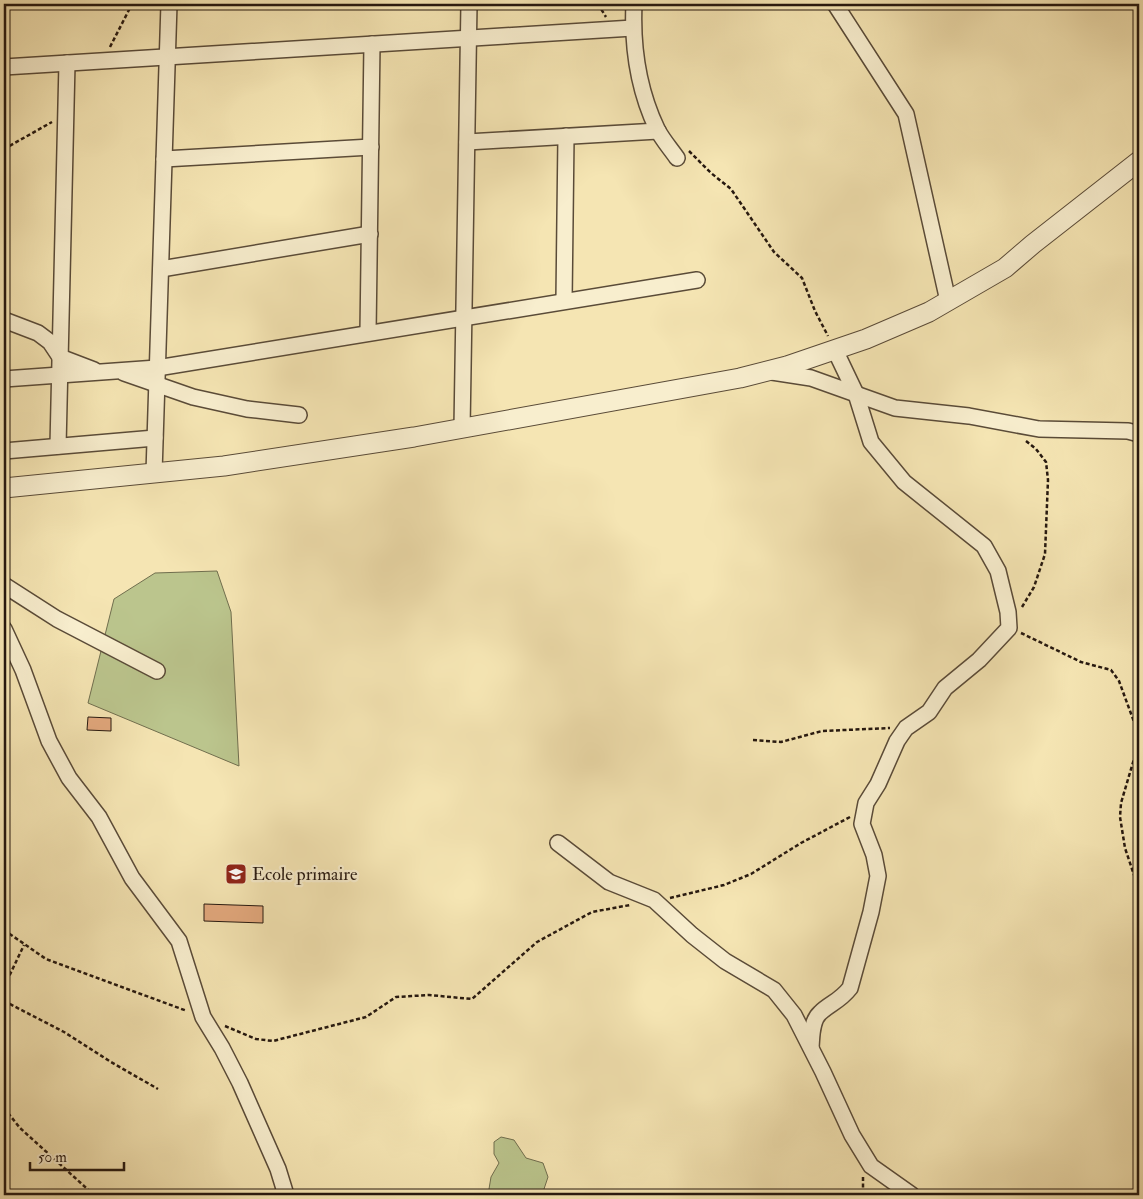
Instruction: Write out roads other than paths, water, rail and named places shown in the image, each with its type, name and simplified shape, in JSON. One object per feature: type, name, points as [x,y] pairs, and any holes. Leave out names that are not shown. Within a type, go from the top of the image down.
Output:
[{"type":"street","points":[[154,473],[169,4]]},
{"type":"street","points":[[462,428],[469,4]]},
{"type":"street","points":[[634,4],[635,56],[645,102],[658,130],[681,152]]},
{"type":"street","points":[[834,4],[906,114],[948,301]]},
{"type":"street","points":[[4,66],[633,28]]},
{"type":"street","points":[[368,333],[372,44]]},
{"type":"street","points":[[58,446],[67,63]]},
{"type":"street","points":[[467,142],[658,130]]},
{"type":"street","points":[[564,302],[566,136]]},
{"type":"street","points":[[164,159],[371,147]]},
{"type":"street","points":[[4,488],[224,466],[462,428],[768,372],[866,339],[928,312],[994,276],[1139,161]]},
{"type":"street","points":[[161,269],[370,234]]},
{"type":"street","points":[[4,378],[157,368],[696,280]]},
{"type":"street","points":[[4,320],[38,333],[50,342],[60,357],[89,370],[126,373],[193,397],[247,409],[299,415]]},
{"type":"street","points":[[811,1047],[813,1028],[818,1014],[842,999],[850,988],[871,912],[878,876],[874,855],[862,824],[866,803],[878,784],[897,741],[906,728],[929,712],[945,688],[978,660],[1009,628],[1008,612],[998,571],[984,546],[904,482],[871,442],[856,394],[835,350]]},
{"type":"street","points":[[768,372],[812,378],[895,408],[969,416],[1039,429],[1128,431],[1139,434]]},
{"type":"street","points":[[4,451],[155,438]]},
{"type":"street","points":[[4,585],[57,619],[157,671]]},
{"type":"street","points":[[4,629],[23,670],[49,740],[69,778],[99,817],[132,878],[178,941],[203,1017],[240,1083],[278,1169],[286,1195]]},
{"type":"street","points":[[558,843],[609,882],[654,900],[692,935],[725,960],[774,990],[794,1015],[852,1135],[871,1166],[912,1195]]},
{"type":"place","name":"Ecole primaire","points":[[236,874]]}]
